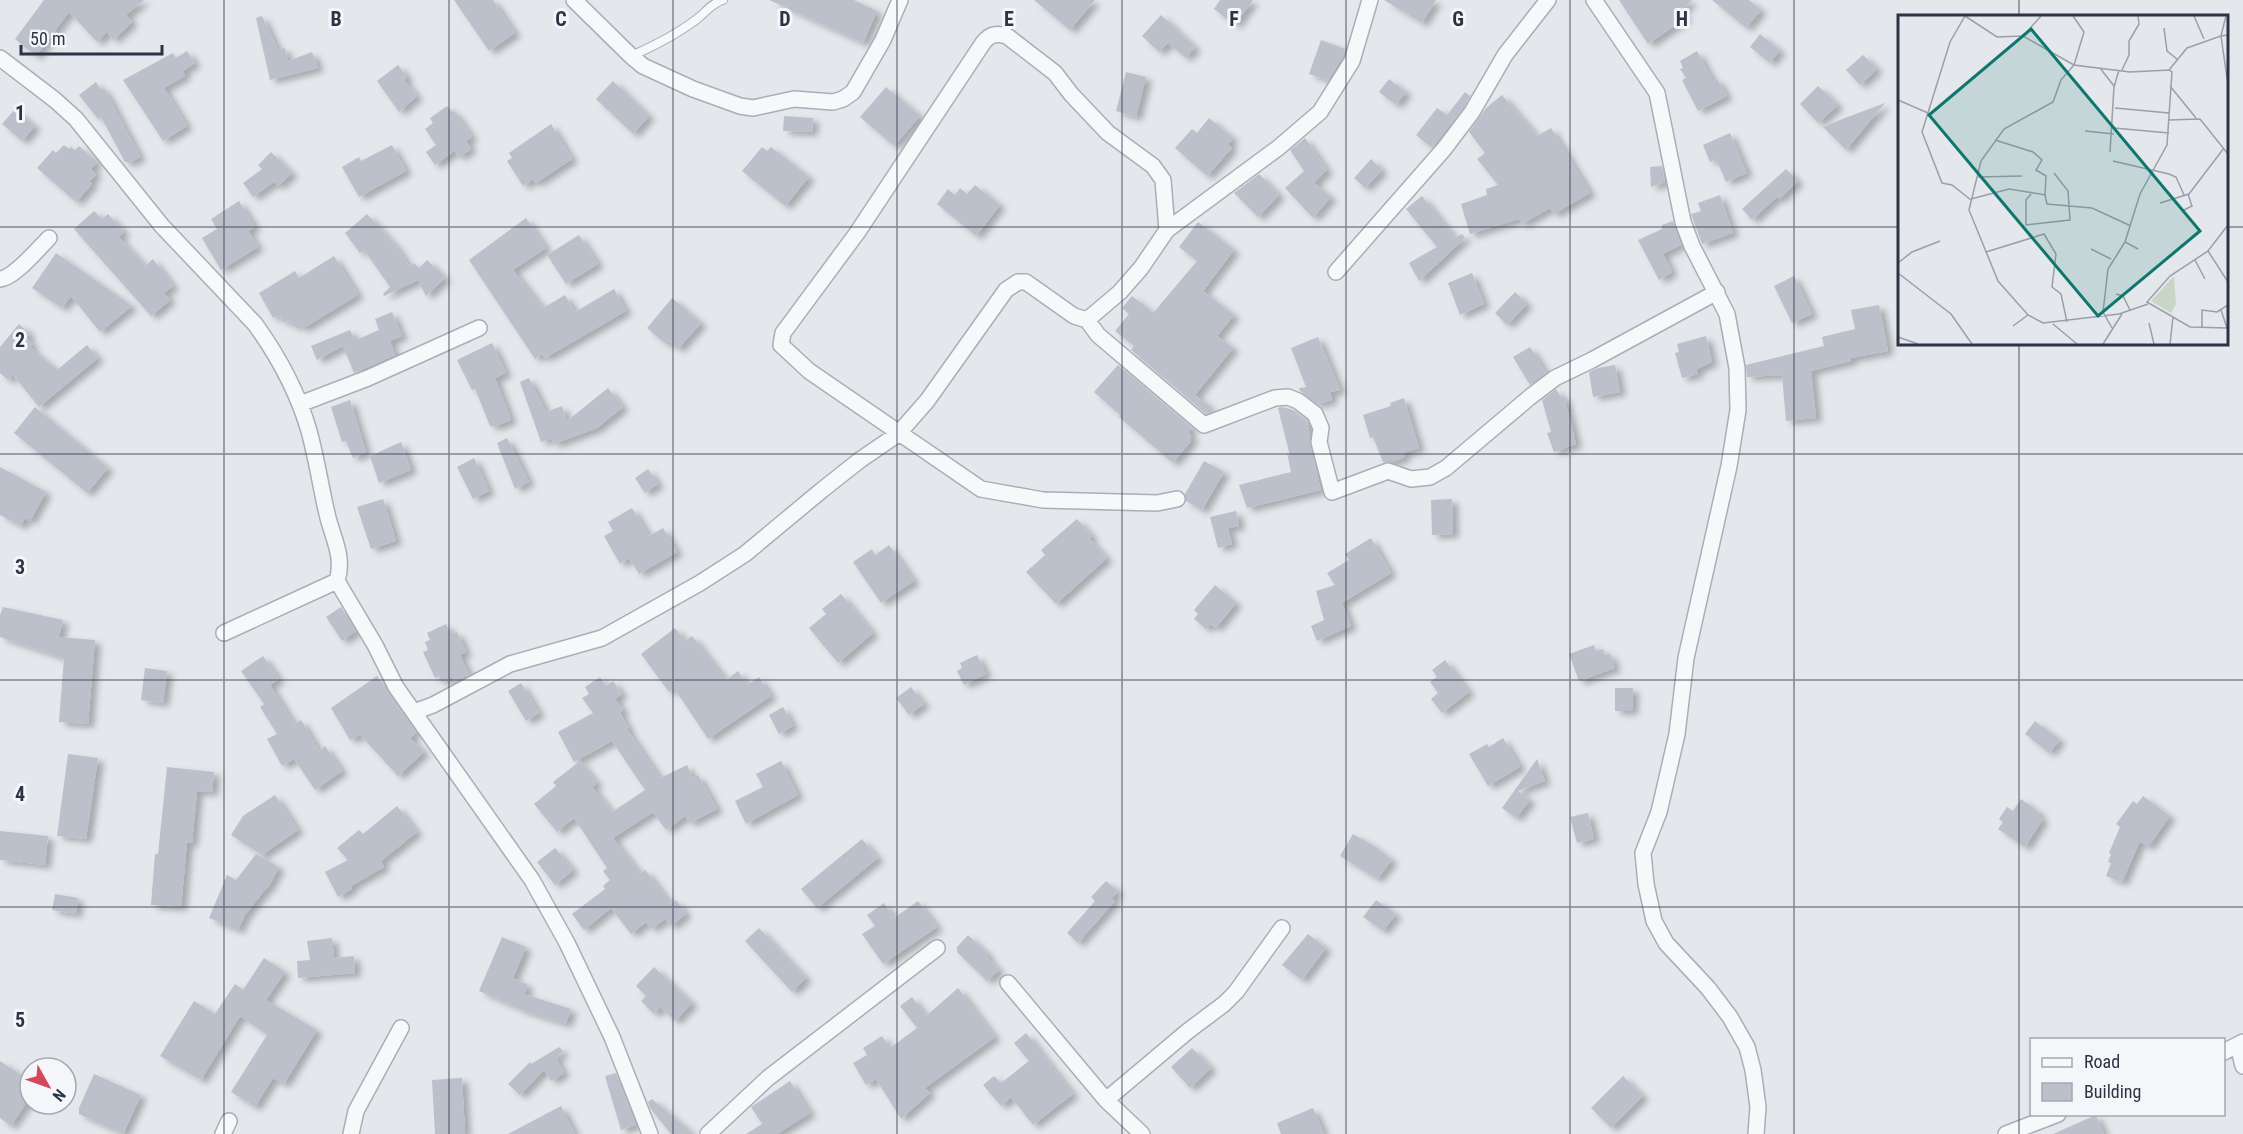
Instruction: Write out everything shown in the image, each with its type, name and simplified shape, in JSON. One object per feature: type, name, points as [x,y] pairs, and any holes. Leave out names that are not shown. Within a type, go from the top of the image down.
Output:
[{"type":"street","points":[[574,0],[643,66],[693,89],[740,106],[753,108],[794,99],[833,102],[853,92],[883,40],[900,0]]},
{"type":"street","points":[[1087,320],[1120,292],[1141,268],[1167,230],[1278,148],[1320,112],[1352,61],[1370,0]]},
{"type":"street","points":[[1336,272],[1444,149],[1472,112],[1505,55],[1548,0]]},
{"type":"street","points":[[1594,0],[1657,93],[1683,222],[1692,246],[1727,314],[1737,368],[1738,410],[1729,466],[1686,658],[1677,734],[1659,812],[1643,853],[1646,884],[1654,921],[1666,943],[1708,988],[1730,1017],[1746,1047],[1753,1070],[1758,1107],[1756,1134]]},
{"type":"street","points":[[1167,230],[1166,194],[1163,180],[1153,166],[1108,133],[1071,94],[1055,73],[1007,36],[999,34],[987,39],[857,233],[783,333],[780,345],[810,371],[898,434],[981,489],[1043,500],[1157,503],[1177,499]]},
{"type":"street","points":[[0,58],[76,119],[162,226],[255,324],[283,368],[300,404],[309,431],[341,568],[337,580],[224,633]]},
{"type":"street","points":[[0,279],[5,279],[49,238]]},
{"type":"street","points":[[414,712],[433,705],[510,664],[602,638],[700,583],[745,554],[860,460],[898,434],[927,401],[1006,290],[1018,282],[1026,282],[1074,316],[1087,320],[1098,335],[1204,425],[1275,398],[1288,397],[1298,401],[1315,414],[1321,428],[1319,442],[1332,492],[1388,471],[1411,479],[1430,477],[1446,468],[1555,378],[1717,292]]},
{"type":"street","points":[[300,404],[368,378],[479,328]]},
{"type":"street","points":[[337,580],[375,645],[396,687],[538,891],[567,943],[612,1037],[650,1134]]},
{"type":"street","points":[[1106,1100],[1230,998],[1282,928]]},
{"type":"street","points":[[708,1134],[768,1078],[937,948]]},
{"type":"street","points":[[1008,983],[1106,1100],[1142,1134]]},
{"type":"street","points":[[351,1134],[356,1111],[401,1028]]},
{"type":"street","points":[[2225,1051],[2241,1043],[2243,1066]]},
{"type":"street","points":[[2006,1134],[2053,1116]]},
{"type":"lane","points":[[631,56],[660,43],[723,0]]},
{"type":"building","points":[[44,0],[144,0],[126,15],[132,22],[113,40],[107,32],[97,42],[69,12],[36,56],[15,39]]},
{"type":"building","points":[[454,0],[493,0],[515,33],[489,51]]},
{"type":"building","points":[[769,0],[854,0],[877,11],[863,43]]},
{"type":"building","points":[[1034,0],[1095,0],[1070,30]]},
{"type":"building","points":[[1220,0],[1253,0],[1235,25],[1214,9]]},
{"type":"building","points":[[1384,0],[1436,0],[1422,23]]},
{"type":"building","points":[[1619,0],[1692,0],[1681,12],[1686,18],[1648,44]]},
{"type":"building","points":[[1712,0],[1749,0],[1761,10],[1746,28]]},
{"type":"building","points":[[1161,15],[1195,47],[1186,58],[1168,43],[1159,52],[1142,36]]},
{"type":"building","points":[[262,16],[278,50],[285,48],[288,61],[312,52],[318,68],[270,80],[256,18]]},
{"type":"building","points":[[1760,34],[1780,50],[1770,63],[1750,47]]},
{"type":"building","points":[[1321,40],[1345,49],[1343,57],[1328,80],[1309,74]]},
{"type":"building","points":[[187,51],[195,63],[183,71],[185,76],[164,88],[187,126],[163,141],[123,80],[173,53],[176,58]]},
{"type":"building","points":[[1697,51],[1713,81],[1717,79],[1727,96],[1698,111],[1682,80],[1686,78],[1680,69],[1683,68],[1680,61]]},
{"type":"building","points":[[1863,55],[1877,69],[1860,85],[1846,70]]},
{"type":"building","points":[[398,65],[407,77],[404,80],[417,96],[399,112],[377,81]]},
{"type":"building","points":[[1126,72],[1146,77],[1136,117],[1116,111]]},
{"type":"building","points":[[1389,79],[1406,92],[1396,105],[1379,92]]},
{"type":"building","points":[[613,81],[649,116],[633,134],[596,99]]},
{"type":"building","points":[[96,82],[101,90],[104,88],[140,157],[131,162],[125,162],[101,117],[98,119],[79,95]]},
{"type":"building","points":[[1818,86],[1838,105],[1818,123],[1800,104]]},
{"type":"building","points":[[886,87],[920,116],[894,146],[860,117]]},
{"type":"building","points":[[1465,92],[1470,96],[1464,107],[1432,148],[1416,135],[1437,108],[1447,115]]},
{"type":"building","points":[[1502,95],[1537,136],[1551,128],[1590,193],[1554,214],[1550,208],[1522,224],[1519,219],[1470,234],[1461,204],[1487,195],[1486,189],[1498,185],[1477,159],[1485,153],[1469,132],[1486,108]]},
{"type":"building","points":[[1885,103],[1846,150],[1823,127],[1845,118]]},
{"type":"building","points":[[447,106],[452,112],[454,111],[472,137],[466,141],[471,149],[459,157],[454,151],[435,165],[426,152],[436,145],[425,129],[433,123],[430,118]]},
{"type":"building","points":[[15,109],[35,126],[22,141],[2,124]]},
{"type":"building","points":[[784,116],[813,118],[812,132],[783,131]]},
{"type":"building","points":[[1209,118],[1233,138],[1228,144],[1232,148],[1207,176],[1175,148],[1192,129],[1197,133]]},
{"type":"building","points":[[551,124],[572,159],[536,183],[533,179],[523,186],[507,161],[512,158],[509,153]]},
{"type":"building","points":[[1730,133],[1747,173],[1726,182],[1716,159],[1710,162],[1703,145]]},
{"type":"building","points":[[1305,138],[1327,170],[1314,183],[1331,197],[1313,218],[1285,188],[1304,171],[1290,150]]},
{"type":"building","points":[[64,145],[75,150],[79,146],[97,162],[91,169],[96,174],[89,182],[92,184],[76,202],[37,168],[53,150],[56,153]]},
{"type":"building","points":[[392,145],[406,171],[359,197],[342,167],[359,157],[361,161]]},
{"type":"building","points":[[762,147],[767,151],[771,147],[809,177],[785,206],[742,171]]},
{"type":"building","points":[[271,152],[292,173],[278,186],[274,182],[253,197],[243,183],[262,169],[258,165]]},
{"type":"building","points":[[1371,159],[1382,170],[1365,188],[1354,178]]},
{"type":"building","points":[[1662,166],[1665,182],[1651,187],[1650,167]]},
{"type":"building","points":[[1786,169],[1798,181],[1752,220],[1742,209]]},
{"type":"building","points":[[1259,174],[1279,195],[1258,217],[1234,193]]},
{"type":"building","points":[[975,185],[1000,205],[976,236],[937,204],[948,189],[955,195],[960,188],[967,194]]},
{"type":"building","points":[[1720,195],[1733,233],[1702,244],[1691,214],[1701,211],[1698,203]]},
{"type":"building","points":[[1422,196],[1455,238],[1462,234],[1465,238],[1419,281],[1409,263],[1437,247],[1406,209]]},
{"type":"building","points":[[239,201],[255,227],[248,231],[258,247],[221,270],[202,238],[217,229],[211,219]]},
{"type":"building","points":[[94,211],[102,219],[108,214],[124,232],[119,237],[145,266],[153,259],[173,286],[164,293],[170,300],[151,316],[74,229]]},
{"type":"building","points":[[367,214],[396,246],[410,267],[414,263],[419,268],[427,260],[445,278],[426,296],[418,280],[384,296],[383,294],[390,287],[364,250],[360,253],[345,233]]},
{"type":"building","points":[[526,218],[546,248],[513,270],[543,308],[565,295],[575,312],[614,289],[626,311],[545,358],[542,354],[535,359],[469,260]]},
{"type":"building","points":[[1673,221],[1681,245],[1663,254],[1672,272],[1659,280],[1638,240]]},
{"type":"building","points":[[1198,222],[1234,250],[1203,291],[1234,315],[1217,336],[1233,348],[1195,395],[1210,407],[1205,413],[1131,350],[1134,346],[1115,331],[1129,314],[1122,308],[1132,296],[1153,313],[1197,261],[1179,247]]},
{"type":"building","points":[[579,235],[598,264],[566,284],[547,255]]},
{"type":"building","points":[[56,253],[132,306],[100,332],[71,296],[62,308],[32,288]]},
{"type":"building","points":[[334,256],[358,295],[302,329],[299,324],[293,327],[289,320],[284,323],[279,315],[273,318],[259,293],[295,271],[299,278]]},
{"type":"building","points":[[1472,273],[1484,304],[1460,315],[1448,283]]},
{"type":"building","points":[[1794,276],[1812,314],[1792,323],[1774,286]]},
{"type":"building","points":[[1515,292],[1527,304],[1507,325],[1495,313]]},
{"type":"building","points":[[672,298],[701,323],[678,349],[669,341],[667,345],[647,328]]},
{"type":"building","points":[[1879,305],[1888,351],[1851,358],[1851,361],[1811,371],[1816,418],[1786,421],[1782,375],[1747,377],[1746,365],[1824,346],[1822,337],[1855,329],[1851,310]]},
{"type":"building","points":[[392,312],[402,336],[390,341],[395,355],[354,373],[343,346],[317,360],[311,346],[350,330],[354,341],[379,330],[375,319]]},
{"type":"building","points":[[19,324],[30,334],[26,338],[33,344],[30,347],[57,370],[87,345],[98,358],[39,407],[13,375],[8,380],[0,373],[0,347]]},
{"type":"building","points":[[1706,336],[1712,362],[1696,370],[1698,374],[1682,378],[1675,353],[1679,352],[1677,344]]},
{"type":"building","points":[[1318,337],[1340,390],[1330,392],[1332,400],[1317,404],[1300,391],[1299,388],[1306,387],[1291,348]]},
{"type":"building","points":[[492,343],[506,373],[495,378],[511,420],[496,426],[490,426],[475,389],[472,390],[457,360]]},
{"type":"building","points":[[1530,347],[1546,373],[1530,385],[1513,357]]},
{"type":"building","points":[[1118,365],[1192,428],[1188,432],[1191,435],[1191,441],[1173,463],[1119,417],[1120,415],[1094,392]]},
{"type":"building","points":[[1615,365],[1620,392],[1593,397],[1589,372]]},
{"type":"building","points":[[529,378],[546,412],[562,406],[567,421],[608,388],[623,407],[597,428],[554,444],[551,438],[541,442],[520,382]]},
{"type":"building","points":[[1556,389],[1561,397],[1564,396],[1576,444],[1554,452],[1547,433],[1551,432],[1542,400]]},
{"type":"building","points":[[1404,398],[1419,448],[1403,453],[1405,457],[1393,462],[1383,462],[1373,437],[1370,438],[1363,415],[1391,406],[1390,403]]},
{"type":"building","points":[[350,400],[366,452],[353,458],[346,441],[342,442],[331,407]]},
{"type":"building","points":[[35,407],[108,468],[87,493],[14,433]]},
{"type":"building","points":[[1278,408],[1293,410],[1306,420],[1321,490],[1247,508],[1239,485],[1291,472],[1287,453],[1290,456]]},
{"type":"building","points":[[507,438],[529,482],[515,489],[497,443]]},
{"type":"building","points":[[401,442],[411,470],[379,483],[370,456]]},
{"type":"building","points":[[474,458],[489,491],[473,499],[457,467]]},
{"type":"building","points":[[1204,461],[1224,472],[1202,510],[1186,501],[1185,494]]},
{"type":"building","points":[[0,467],[46,492],[30,521],[25,518],[21,526],[0,515]]},
{"type":"building","points":[[648,469],[658,484],[645,493],[635,478]]},
{"type":"building","points":[[383,499],[396,541],[371,549],[357,507]]},
{"type":"building","points":[[1452,499],[1453,534],[1432,535],[1431,500]]},
{"type":"building","points":[[632,508],[649,536],[663,528],[677,552],[639,574],[629,558],[620,564],[604,536],[613,531],[608,522]]},
{"type":"building","points":[[1236,511],[1239,526],[1228,528],[1232,544],[1218,548],[1210,517]]},
{"type":"building","points":[[1077,519],[1092,536],[1089,538],[1107,558],[1056,604],[1026,572],[1045,555],[1041,550]]},
{"type":"building","points":[[1371,538],[1391,573],[1342,603],[1351,626],[1317,641],[1311,626],[1324,620],[1316,591],[1335,585],[1327,573],[1349,560],[1345,554]]},
{"type":"building","points":[[889,545],[914,581],[881,603],[853,562],[872,549],[875,555]]},
{"type":"building","points":[[1215,585],[1236,603],[1216,628],[1210,624],[1206,629],[1194,619],[1198,614],[1194,610]]},
{"type":"building","points":[[841,594],[873,633],[838,663],[809,628],[826,614],[822,609]]},
{"type":"building","points":[[3,607],[63,620],[59,637],[95,640],[88,724],[59,722],[64,658],[0,637],[0,615]]},
{"type":"building","points":[[341,607],[356,631],[342,641],[326,617]]},
{"type":"building","points":[[446,624],[451,634],[457,632],[466,652],[460,655],[469,675],[454,681],[452,677],[442,682],[439,676],[435,678],[423,652],[428,650],[425,642],[430,640],[427,633]]},
{"type":"building","points":[[675,628],[685,641],[692,636],[726,680],[738,671],[747,685],[759,677],[771,696],[708,739],[674,688],[669,692],[641,654]]},
{"type":"building","points":[[1594,645],[1596,651],[1603,649],[1605,655],[1610,654],[1615,668],[1579,681],[1569,654]]},
{"type":"building","points":[[977,655],[986,674],[964,685],[957,671],[962,668],[960,663]]},
{"type":"building","points":[[263,656],[279,679],[270,685],[294,724],[301,720],[319,751],[325,746],[342,771],[315,790],[294,759],[282,766],[267,739],[277,734],[260,707],[264,704],[241,671]]},
{"type":"building","points":[[1445,660],[1469,692],[1442,713],[1431,699],[1438,693],[1430,682],[1437,677],[1432,670]]},
{"type":"building","points":[[145,668],[167,671],[163,703],[141,700]]},
{"type":"building","points":[[377,676],[416,733],[410,738],[424,752],[398,776],[360,735],[350,740],[331,708]]},
{"type":"building","points":[[600,677],[606,686],[613,681],[622,694],[615,699],[623,710],[620,713],[629,729],[627,729],[660,778],[687,765],[693,778],[698,775],[717,809],[690,823],[685,816],[666,830],[653,812],[613,838],[640,874],[645,870],[671,904],[676,900],[686,914],[671,926],[665,919],[651,929],[646,922],[631,934],[611,908],[584,930],[572,914],[605,889],[603,886],[610,880],[603,871],[607,868],[574,818],[557,832],[534,804],[556,786],[553,782],[580,761],[597,783],[592,787],[612,812],[645,790],[612,741],[574,762],[558,732],[593,713],[582,698],[589,694],[585,687]]},
{"type":"building","points":[[521,683],[539,713],[526,721],[508,691]]},
{"type":"building","points":[[911,687],[924,704],[909,715],[896,698]]},
{"type":"building","points":[[1615,688],[1633,688],[1632,711],[1615,711]]},
{"type":"building","points":[[783,707],[793,726],[779,734],[769,715]]},
{"type":"building","points":[[2035,721],[2060,740],[2049,753],[2025,734]]},
{"type":"building","points":[[1503,738],[1520,767],[1488,786],[1469,754],[1487,744],[1489,747]]},
{"type":"building","points":[[68,754],[98,758],[86,839],[57,836]]},
{"type":"building","points":[[1537,759],[1545,781],[1518,791],[1530,800],[1516,818],[1502,808]]},
{"type":"building","points":[[781,761],[798,795],[746,824],[735,801],[763,787],[756,774]]},
{"type":"building","points":[[167,767],[214,772],[212,792],[197,791],[192,843],[187,843],[181,907],[151,905],[155,854],[158,854]]},
{"type":"building","points":[[275,795],[298,830],[262,855],[231,835],[243,816]]},
{"type":"building","points":[[2143,796],[2170,816],[2148,847],[2140,841],[2122,882],[2106,876],[2111,863],[2108,862],[2111,854],[2109,853],[2120,827],[2116,824],[2133,801],[2137,804]]},
{"type":"building","points":[[2021,799],[2040,813],[2038,816],[2043,819],[2025,847],[1998,829],[2003,822],[1999,819],[2007,807],[2013,811]]},
{"type":"building","points":[[397,806],[417,832],[381,861],[384,867],[351,886],[352,889],[338,897],[325,872],[348,860],[337,848],[359,830],[363,834]]},
{"type":"building","points":[[1588,813],[1594,839],[1577,843],[1570,817]]},
{"type":"building","points":[[0,831],[48,836],[45,865],[0,860]]},
{"type":"building","points":[[1353,834],[1392,860],[1377,879],[1340,856]]},
{"type":"building","points":[[862,839],[878,858],[817,908],[801,889]]},
{"type":"building","points":[[555,848],[573,870],[555,885],[537,862]]},
{"type":"building","points":[[256,854],[279,867],[268,888],[245,915],[238,930],[209,918],[227,875],[236,880]]},
{"type":"building","points":[[1106,881],[1118,891],[1111,899],[1115,901],[1078,943],[1067,933],[1095,901],[1091,897]]},
{"type":"building","points":[[55,894],[78,898],[76,914],[52,910]]},
{"type":"building","points":[[1376,900],[1396,914],[1383,931],[1363,917]]},
{"type":"building","points":[[918,901],[937,927],[883,964],[862,934],[875,926],[867,915],[884,903],[894,918]]},
{"type":"building","points":[[759,928],[806,978],[792,992],[745,941]]},
{"type":"building","points":[[1308,934],[1326,948],[1302,980],[1282,965]]},
{"type":"building","points":[[968,935],[989,955],[987,957],[999,970],[987,981],[957,952],[957,947]]},
{"type":"building","points":[[502,937],[526,947],[513,978],[528,985],[524,994],[571,1009],[566,1024],[525,1011],[479,991]]},
{"type":"building","points":[[332,938],[334,958],[354,956],[355,973],[298,978],[297,961],[310,960],[307,941]]},
{"type":"building","points":[[264,958],[285,972],[266,1000],[317,1030],[284,1084],[273,1078],[255,1107],[231,1092],[267,1035],[240,1016],[201,1080],[160,1056],[194,1001],[215,1014],[235,984],[243,990]]},
{"type":"building","points":[[654,967],[692,1003],[675,1021],[660,1007],[654,1014],[641,1001],[646,996],[636,986]]},
{"type":"building","points":[[958,988],[995,1037],[925,1088],[930,1093],[901,1119],[876,1079],[866,1085],[853,1063],[867,1055],[863,1048],[882,1036],[890,1048],[917,1028],[900,1006],[912,997],[926,1016]]},
{"type":"building","points":[[1026,1033],[1073,1094],[1033,1125],[1011,1097],[1001,1106],[983,1085],[994,1076],[1001,1083],[1029,1061],[1014,1043]]},
{"type":"building","points":[[559,1047],[563,1051],[556,1058],[564,1073],[551,1081],[544,1070],[520,1095],[508,1084],[530,1062],[531,1064]]},
{"type":"building","points":[[1192,1048],[1211,1068],[1190,1088],[1171,1067]]},
{"type":"building","points":[[0,1061],[18,1073],[18,1115],[11,1126],[0,1118]]},
{"type":"building","points":[[616,1073],[636,1125],[621,1130],[605,1076]]},
{"type":"building","points":[[94,1074],[141,1095],[123,1134],[79,1114],[79,1108]]},
{"type":"building","points":[[1623,1076],[1643,1096],[1611,1128],[1591,1108]]},
{"type":"building","points":[[462,1078],[465,1134],[435,1134],[432,1080]]},
{"type":"building","points":[[790,1081],[810,1113],[777,1134],[746,1134],[762,1124],[751,1107]]},
{"type":"building","points":[[652,1099],[693,1134],[671,1134],[650,1108],[648,1102]]},
{"type":"building","points":[[561,1106],[575,1134],[508,1134]]},
{"type":"building","points":[[1313,1108],[1324,1134],[1281,1134],[1277,1123]]},
{"type":"building","points":[[2096,1116],[2104,1134],[2053,1134]]}]
